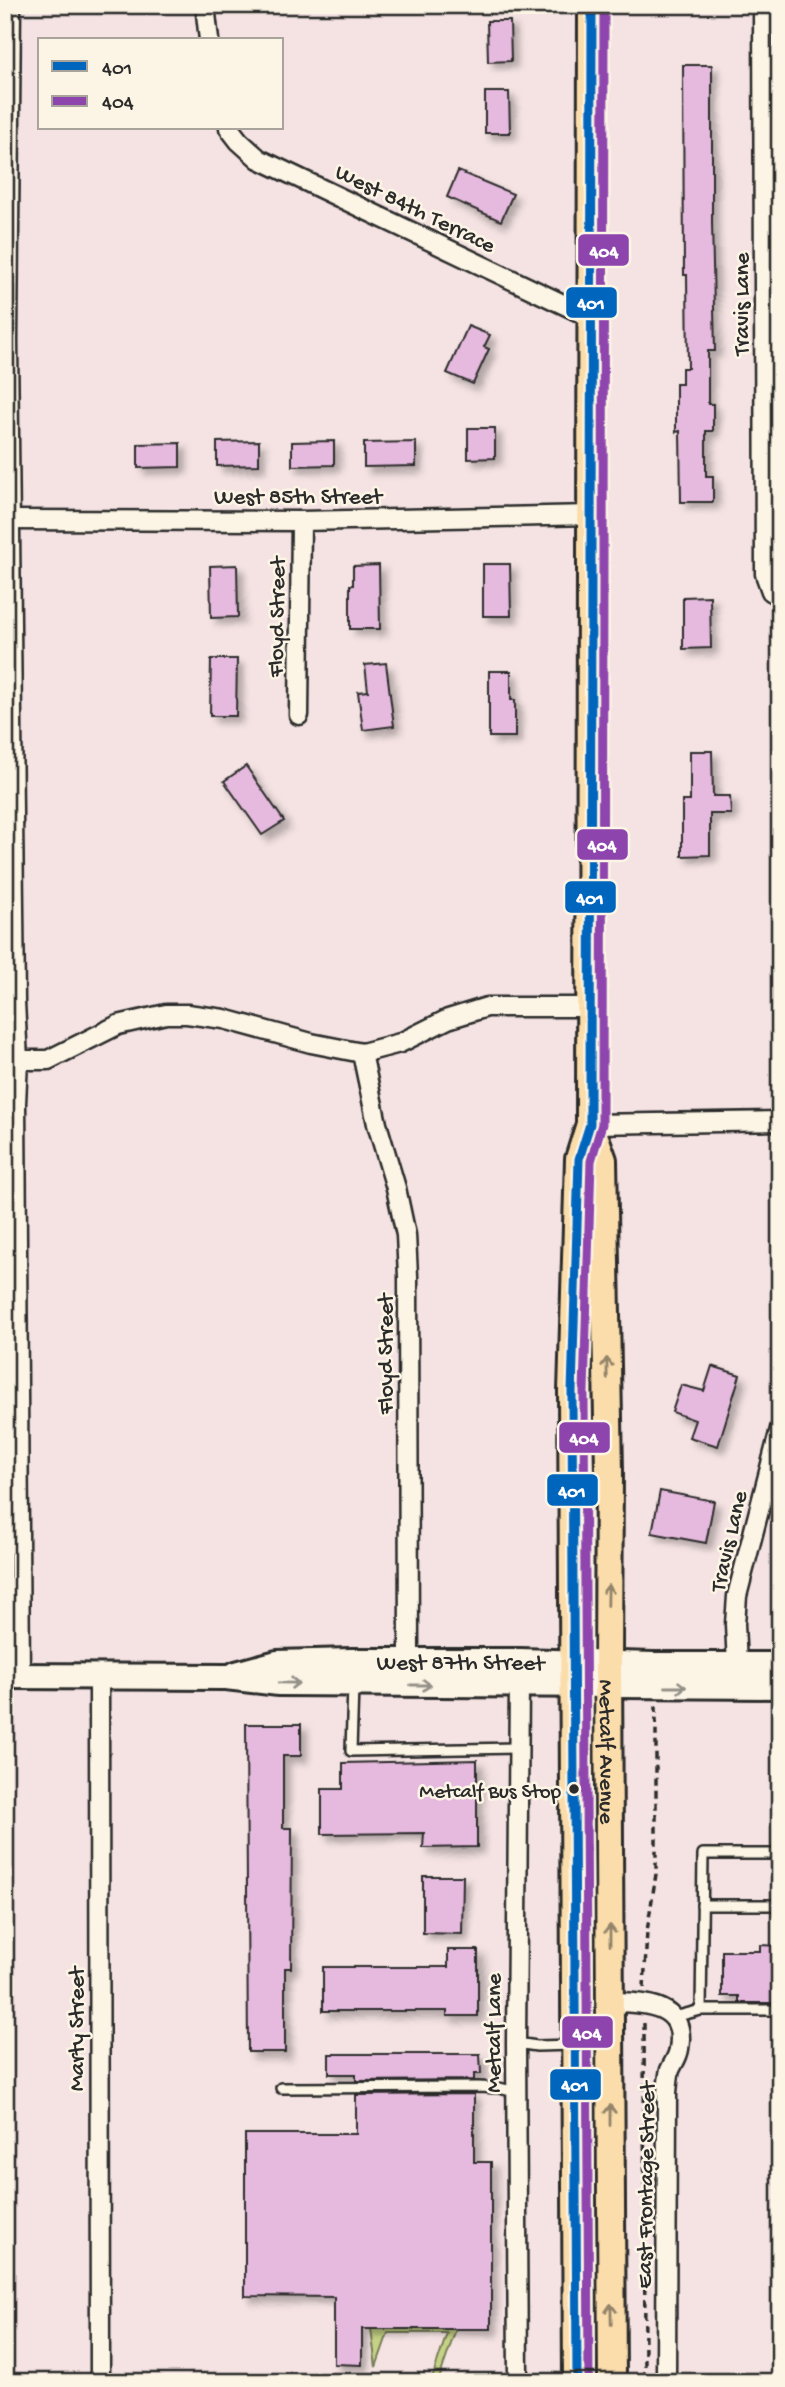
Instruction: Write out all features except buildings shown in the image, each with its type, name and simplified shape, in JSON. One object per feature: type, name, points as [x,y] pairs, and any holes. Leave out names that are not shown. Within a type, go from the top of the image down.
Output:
[{"type":"main road","name":"Metcalf Avenue","points":[[577,2382],[572,1392],[579,1159],[590,1124],[592,1007],[592,5]]},
{"type":"main road","name":"Metcalf Avenue","points":[[590,1124],[603,1160],[609,1470],[612,2382]]},
{"type":"street","points":[[11,5],[8,520],[18,1060],[11,1103],[12,1676]]},
{"type":"street","points":[[205,5],[209,38]]},
{"type":"street","name":"Travis Lane","points":[[763,5],[765,574],[771,591],[780,597]]},
{"type":"street","name":"West 84th Terrace","points":[[231,130],[259,159],[592,318]]},
{"type":"street","name":"West 85th Street","points":[[8,520],[301,521],[592,515]]},
{"type":"street","name":"Floyd Street","points":[[299,715],[301,521]]},
{"type":"street","points":[[18,1060],[48,1060],[118,1025],[166,1014],[224,1018],[311,1043],[362,1053],[400,1043],[448,1018],[487,1007],[592,1007]]},
{"type":"street","name":"Floyd Street","points":[[362,1053],[377,1124],[396,1188],[406,1235],[409,1660]]},
{"type":"street","points":[[590,1124],[780,1121]]},
{"type":"street","name":"Travis Lane","points":[[737,1665],[737,1596],[780,1429]]},
{"type":"street","name":"West 87th Street","points":[[226,1677],[277,1663],[409,1660],[608,1675],[737,1665],[780,1665]]},
{"type":"street","name":"West 87th Street","points":[[12,1676],[226,1677],[279,1684],[519,1685],[573,1674]]},
{"type":"street","name":"West 87th Street","points":[[608,1675],[655,1687],[780,1686]]},
{"type":"street","name":"Marty Street","points":[[99,1676],[100,2382]]},
{"type":"street","name":"Metcalf Lane","points":[[518,2382],[516,2043],[519,1685]]},
{"type":"street","points":[[611,2003],[644,2003],[674,2017]]},
{"type":"street","name":"East Frontage Street","points":[[666,2382],[667,2092],[670,2071],[678,2053],[681,2029],[674,2017]]},
{"type":"lane","points":[[353,1684],[351,1751],[519,1748]]},
{"type":"lane","points":[[701,2010],[703,1854],[780,1854]]},
{"type":"lane","points":[[702,1905],[780,1905]]},
{"type":"lane","points":[[674,2017],[701,2010],[780,2010]]},
{"type":"lane","points":[[516,2043],[537,2046],[577,2045]]},
{"type":"lane","points":[[281,2088],[478,2087],[516,2092]]},
{"type":"path","points":[[644,1990],[647,1931],[656,1874],[658,1805],[655,1687]]},
{"type":"path","points":[[645,2021],[645,2382]]},
{"type":"green space","points":[[371,2329],[456,2329],[438,2382],[431,2382],[447,2333],[388,2333],[376,2367]]},
{"type":"transit line","name":"401","points":[[577,2382],[572,1392],[579,1159],[590,1124],[592,5]]},
{"type":"transit line","name":"404","points":[[589,2382],[584,1392],[591,1161],[602,1124],[604,5]]},
{"type":"place","name":"Metcalf Bus Stop","points":[[574,1789]]}]
